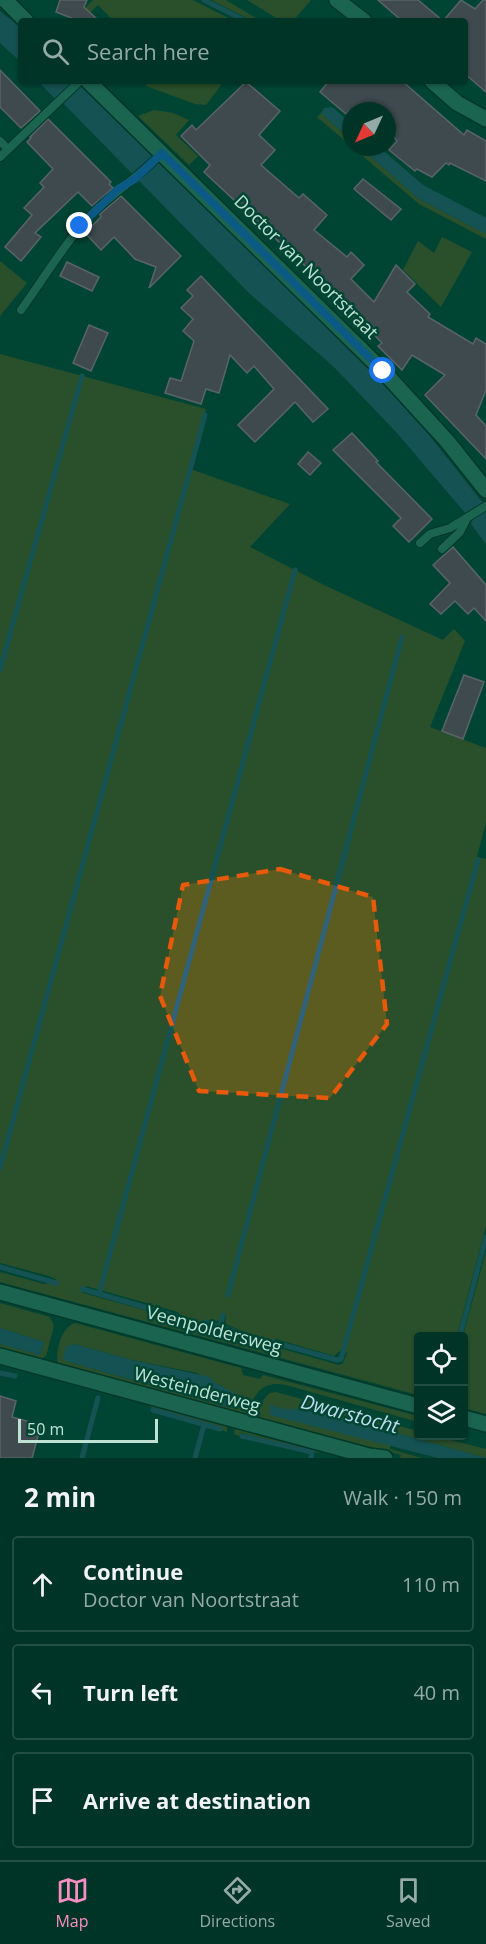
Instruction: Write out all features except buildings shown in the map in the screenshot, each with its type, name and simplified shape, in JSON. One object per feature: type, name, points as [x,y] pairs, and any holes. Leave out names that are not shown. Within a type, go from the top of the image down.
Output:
[{"type":"street","points":[[5,0],[24,18]]},
{"type":"street","points":[[337,0],[360,18]]},
{"type":"street","name":"Doctor van Noortstraat","points":[[85,84],[383,371],[447,441],[486,490]]},
{"type":"street","points":[[436,84],[457,102],[486,119]]},
{"type":"street","name":"Veenpoldersweg","points":[[0,1292],[414,1405]]},
{"type":"street","name":"Westeinderweg","points":[[0,1356],[260,1427],[385,1458]]},
{"type":"street","points":[[468,1419],[486,1424]]},
{"type":"lane","points":[[0,158],[78,84]]},
{"type":"lane","points":[[0,141],[8,149]]},
{"type":"lane","points":[[21,310],[80,226],[117,190],[136,178],[159,155]]},
{"type":"lane","points":[[420,543],[429,534],[450,528],[486,506]]},
{"type":"lane","points":[[442,549],[460,532],[466,519]]},
{"type":"highlighted area","points":[[280,869],[373,897],[387,1024],[330,1098],[199,1091],[160,996],[183,885]]},
{"type":"shaded area","points":[[93,0],[193,0],[228,18],[111,18],[98,5],[85,18],[75,18]]},
{"type":"shaded area","points":[[211,0],[226,0],[256,18],[247,18]]},
{"type":"shaded area","points":[[247,0],[311,0],[296,18],[276,18]]},
{"type":"shaded area","points":[[146,84],[222,84],[206,105],[195,104],[146,86]]},
{"type":"shaded area","points":[[154,110],[173,113],[189,120],[176,135],[198,156],[189,165],[138,116]]},
{"type":"shaded area","points":[[321,113],[342,131],[342,138],[317,117]]},
{"type":"shaded area","points":[[363,156],[370,156],[419,199],[486,234],[486,239],[419,204]]},
{"type":"shaded area","points":[[442,237],[472,252],[441,307],[403,270],[418,241],[434,253]]},
{"type":"shaded area","points":[[0,261],[27,283],[0,316]]},
{"type":"shaded area","points":[[0,354],[206,409],[190,469],[290,504],[250,547],[324,585],[443,640],[454,629],[465,641],[430,727],[486,748],[486,822],[477,857],[486,859],[486,1226],[458,1332],[414,1332],[414,1394],[0,1282],[0,1272],[44,1284],[56,1282],[56,1279],[0,1263]],"holes":[[[86,1286],[178,1312],[180,1317],[177,1319],[83,1293],[82,1289]],[[222,1314],[226,1315],[225,1324],[245,1332],[237,1336],[206,1327],[202,1323],[208,1320],[214,1322],[220,1320]],[[276,1339],[334,1356],[340,1351],[347,1353],[343,1363],[339,1365],[272,1346],[271,1342]]]},
{"type":"shaded area","points":[[486,1251],[486,1414],[468,1409],[468,1332],[464,1332]]},
{"type":"shaded area","points":[[0,1303],[50,1317],[54,1326],[46,1356],[36,1362],[0,1352],[0,1344],[40,1355],[44,1342],[0,1328]]},
{"type":"shaded area","points":[[75,1323],[241,1368],[243,1375],[260,1379],[263,1375],[414,1415],[414,1421],[277,1384],[269,1385],[258,1392],[244,1419],[59,1369],[58,1350],[65,1330]],"holes":[[[74,1344],[132,1360],[197,1373],[235,1394],[231,1408],[66,1361]]]},
{"type":"shaded area","points":[[276,1392],[414,1430],[414,1438],[309,1409],[283,1409],[270,1405],[271,1415],[390,1445],[390,1449],[422,1458],[400,1458],[401,1455],[384,1450],[376,1453],[259,1419],[260,1408],[270,1393]]},
{"type":"shaded area","points":[[151,1402],[227,1423],[227,1432],[221,1430],[221,1427],[150,1407]]},
{"type":"shaded area","points":[[236,1425],[320,1447],[319,1453],[242,1433],[239,1436],[234,1434]]},
{"type":"shaded area","points":[[421,1440],[450,1440],[486,1449],[486,1458]]},
{"type":"water","points":[[0,11],[18,26],[18,59],[0,43]]},
{"type":"water","points":[[41,84],[79,84],[351,349],[429,435],[486,507],[486,544],[471,524],[472,521],[397,433],[333,366],[250,294],[60,100],[54,98]]},
{"type":"water","points":[[332,107],[342,115],[342,131],[321,113],[324,108]]},
{"type":"water","points":[[370,156],[389,156],[423,185],[486,218],[486,234],[419,199]]},
{"type":"water","points":[[0,1328],[44,1342],[40,1355],[0,1344]]},
{"type":"water","points":[[74,1344],[132,1360],[210,1377],[215,1383],[236,1394],[231,1408],[66,1361],[63,1359],[66,1347]]},
{"type":"water","points":[[270,1405],[283,1409],[309,1409],[414,1438],[414,1440],[486,1458],[438,1458],[270,1415]]},
{"type":"waterway","points":[[204,0],[240,18]]},
{"type":"waterway","points":[[0,670],[82,376]]},
{"type":"waterway","points":[[0,1168],[205,415]]},
{"type":"waterway","points":[[99,1294],[295,570]]},
{"type":"waterway","points":[[228,1295],[402,637]]},
{"type":"waterway","points":[[273,1342],[337,1360],[341,1359],[478,860]]},
{"type":"waterway","points":[[461,1332],[486,1237]]},
{"type":"waterway","points":[[0,1267],[56,1283]]},
{"type":"waterway","points":[[82,1289],[179,1317]]},
{"type":"waterway","points":[[220,1327],[223,1315]]},
{"type":"waterway","points":[[204,1322],[240,1333]]},
{"type":"waterway","points":[[0,1373],[15,1376]]},
{"type":"waterway","points":[[82,1458],[98,1398]]},
{"type":"waterway","points":[[153,1410],[220,1429]]},
{"type":"waterway","points":[[195,1458],[204,1425]]},
{"type":"waterway","points":[[242,1436],[312,1452],[311,1458]]},
{"type":"route","points":[[80,226],[117,190],[136,178],[162,153],[383,371]]},
{"type":"water label","name":"Dwarstocht","points":[[350,1414]]}]
